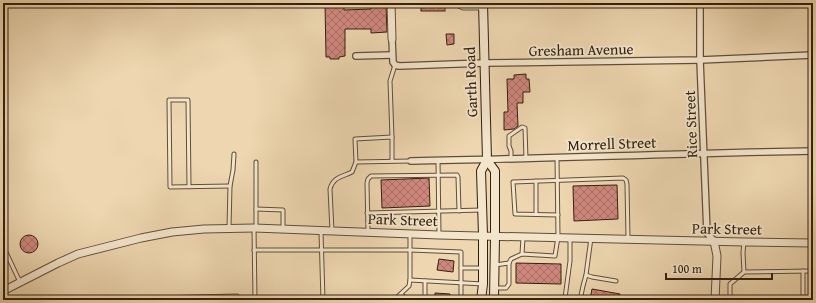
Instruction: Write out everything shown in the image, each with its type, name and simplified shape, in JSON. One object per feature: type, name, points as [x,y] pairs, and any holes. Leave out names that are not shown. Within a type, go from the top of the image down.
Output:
[{"type":"main road","name":"Garth Road","points":[[483,6],[488,160],[495,171],[494,300]]},
{"type":"main road","name":"Garth Road","points":[[481,300],[483,284],[483,235],[481,171],[488,160]]},
{"type":"street","points":[[391,3],[392,55],[395,65]]},
{"type":"street","name":"Rice Street","points":[[700,3],[700,60],[707,233],[714,242]]},
{"type":"street","points":[[356,56],[392,55]]},
{"type":"street","name":"Gresham Avenue","points":[[395,65],[700,60],[813,56]]},
{"type":"street","name":"Morrell Street","points":[[411,161],[813,151]]},
{"type":"street","name":"Park Street","points":[[3,291],[58,262],[78,254],[141,238],[172,232],[204,229],[255,228],[410,234],[714,242],[813,243]]},
{"type":"street","points":[[714,242],[717,256],[715,300]]},
{"type":"lane","points":[[456,3],[456,5],[461,8],[483,6]]},
{"type":"lane","points":[[392,161],[390,81],[395,65]]},
{"type":"lane","points":[[189,187],[188,100],[169,100],[170,187],[189,187],[230,186]]},
{"type":"lane","points":[[511,159],[509,136],[522,127],[525,128],[526,159]]},
{"type":"lane","points":[[332,231],[330,189],[335,180],[352,172],[356,162],[355,139],[392,137]]},
{"type":"lane","points":[[229,229],[230,186],[234,154]]},
{"type":"lane","points":[[494,288],[506,288],[509,284],[509,263],[511,259],[522,254],[555,256],[558,237],[557,158]]},
{"type":"lane","points":[[438,160],[439,234]]},
{"type":"lane","points":[[356,162],[411,161]]},
{"type":"lane","points":[[255,300],[254,250],[256,162]]},
{"type":"lane","points":[[368,232],[367,184],[368,179],[371,176],[457,175],[459,211]]},
{"type":"lane","points":[[558,215],[515,214],[513,182],[623,178],[626,180],[627,184],[628,239]]},
{"type":"lane","points":[[536,181],[536,214]]},
{"type":"lane","points":[[256,209],[283,210],[283,229]]},
{"type":"lane","points":[[368,213],[482,210]]},
{"type":"lane","points":[[321,231],[322,300]]},
{"type":"lane","points":[[394,300],[409,286],[410,234]]},
{"type":"lane","points":[[522,254],[523,236]]},
{"type":"lane","points":[[564,300],[570,260],[570,238]]},
{"type":"lane","points":[[580,300],[586,275],[591,238]]},
{"type":"lane","points":[[744,242],[744,272]]},
{"type":"lane","points":[[3,246],[20,282]]},
{"type":"lane","points":[[254,250],[410,250],[462,252],[461,300]]},
{"type":"lane","points":[[495,265],[509,263]]},
{"type":"lane","points":[[462,268],[483,268]]},
{"type":"lane","points":[[802,271],[803,300]]},
{"type":"lane","points":[[730,300],[730,284],[744,272],[813,271]]},
{"type":"lane","points":[[586,275],[616,281]]},
{"type":"lane","points":[[410,280],[483,284]]},
{"type":"lane","points":[[425,281],[425,300]]},
{"type":"lane","points":[[401,294],[407,300]]},
{"type":"lane","points":[[72,300],[237,296],[237,300]]},
{"type":"building","points":[[325,3],[344,3],[344,10],[371,9],[371,5],[386,5],[387,32],[371,33],[371,29],[345,29],[345,56],[339,57],[339,59],[330,59],[330,57],[326,57]]},
{"type":"building","points":[[421,3],[445,3],[445,11],[421,11]]},
{"type":"building","points":[[446,34],[454,34],[454,44],[447,45]]},
{"type":"building","points":[[526,74],[526,79],[529,79],[530,92],[523,92],[523,103],[517,103],[518,126],[514,129],[504,130],[504,112],[508,112],[507,79],[514,79],[514,75]]},
{"type":"building","points":[[429,178],[430,206],[382,208],[381,180]]},
{"type":"building","points":[[617,185],[618,219],[574,221],[573,186]]},
{"type":"building","points":[[29,235],[35,238],[38,244],[35,250],[29,253],[23,250],[20,244],[23,238]]},
{"type":"building","points":[[439,259],[454,261],[453,272],[437,270]]},
{"type":"building","points":[[516,263],[561,264],[561,284],[516,283]]},
{"type":"building","points":[[592,289],[620,294],[619,300],[590,300]]},
{"type":"building","points":[[435,293],[450,294],[450,300],[435,300]]}]
